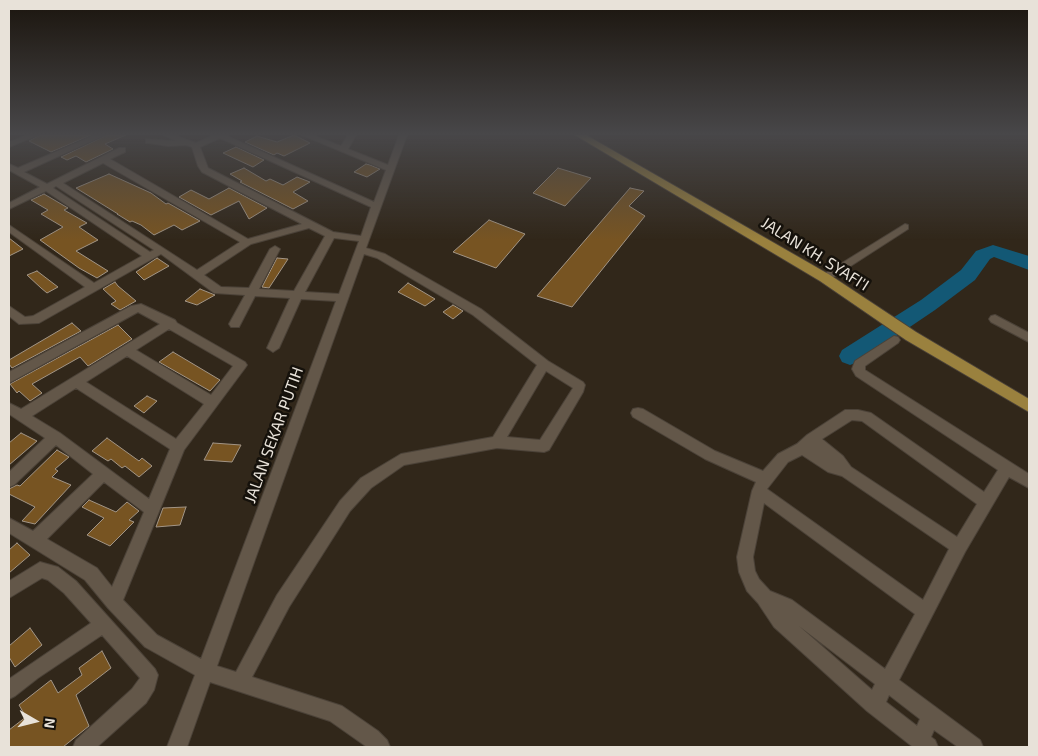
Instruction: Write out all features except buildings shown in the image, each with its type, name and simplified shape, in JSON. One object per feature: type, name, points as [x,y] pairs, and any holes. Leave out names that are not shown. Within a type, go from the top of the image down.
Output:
[{"type":"main road","name":"JALAN KH. SYAFI'I","points":[[642,170],[825,278],[911,336],[1029,406]]},
{"type":"street","points":[[9,206],[80,170]]},
{"type":"street","points":[[123,170],[247,242]]},
{"type":"street","points":[[207,170],[319,228],[362,245],[477,312],[544,364],[579,385],[547,443],[540,447],[497,442],[401,460],[366,483],[345,506],[283,602],[240,682]]},
{"type":"street","points":[[289,170],[373,213]]},
{"type":"street","name":"JALAN SEKAR PUTIH","points":[[177,747],[212,657],[390,170]]},
{"type":"street","points":[[18,171],[51,184],[161,250],[218,290],[342,298]]},
{"type":"street","points":[[51,184],[149,256]]},
{"type":"street","points":[[825,278],[905,227]]},
{"type":"street","points":[[9,228],[92,287]]},
{"type":"street","points":[[197,275],[247,242],[319,228]]},
{"type":"street","points":[[273,348],[297,296],[319,228]]},
{"type":"street","points":[[236,324],[275,249]]},
{"type":"street","points":[[9,310],[23,321],[29,322],[161,250]]},
{"type":"street","points":[[9,378],[134,309],[146,309],[241,365],[178,447],[114,602]]},
{"type":"street","points":[[995,319],[1029,338]]},
{"type":"street","points":[[22,415],[171,323]]},
{"type":"street","points":[[894,340],[859,364],[858,369],[860,373],[1006,469],[1029,482]]},
{"type":"street","points":[[126,350],[213,403]]},
{"type":"street","points":[[497,442],[544,364]]},
{"type":"street","points":[[76,382],[178,447]]},
{"type":"street","points":[[9,408],[55,437],[151,509]]},
{"type":"street","points":[[638,413],[762,485],[926,612]]},
{"type":"street","points":[[931,715],[924,744],[874,704],[780,621],[754,585],[747,572],[745,557],[762,485],[783,458],[850,414],[866,417],[986,502]]},
{"type":"street","points":[[9,481],[55,437]]},
{"type":"street","points":[[807,444],[833,468],[846,471],[959,547]]},
{"type":"street","points":[[874,704],[926,612],[959,547],[1006,469]]},
{"type":"street","points":[[35,540],[103,473]]},
{"type":"street","points":[[9,525],[91,574],[114,602],[151,641],[205,671],[335,712],[371,738],[380,747]]},
{"type":"street","points":[[9,590],[40,570],[52,573],[70,587],[149,675],[148,684],[139,696],[83,747]]},
{"type":"street","points":[[764,597],[786,606],[887,680],[973,747]]},
{"type":"street","points":[[9,690],[32,672],[104,624]]},
{"type":"waterway","points":[[850,356],[928,305],[968,275],[983,255],[993,251],[1015,257],[1029,264]]}]
